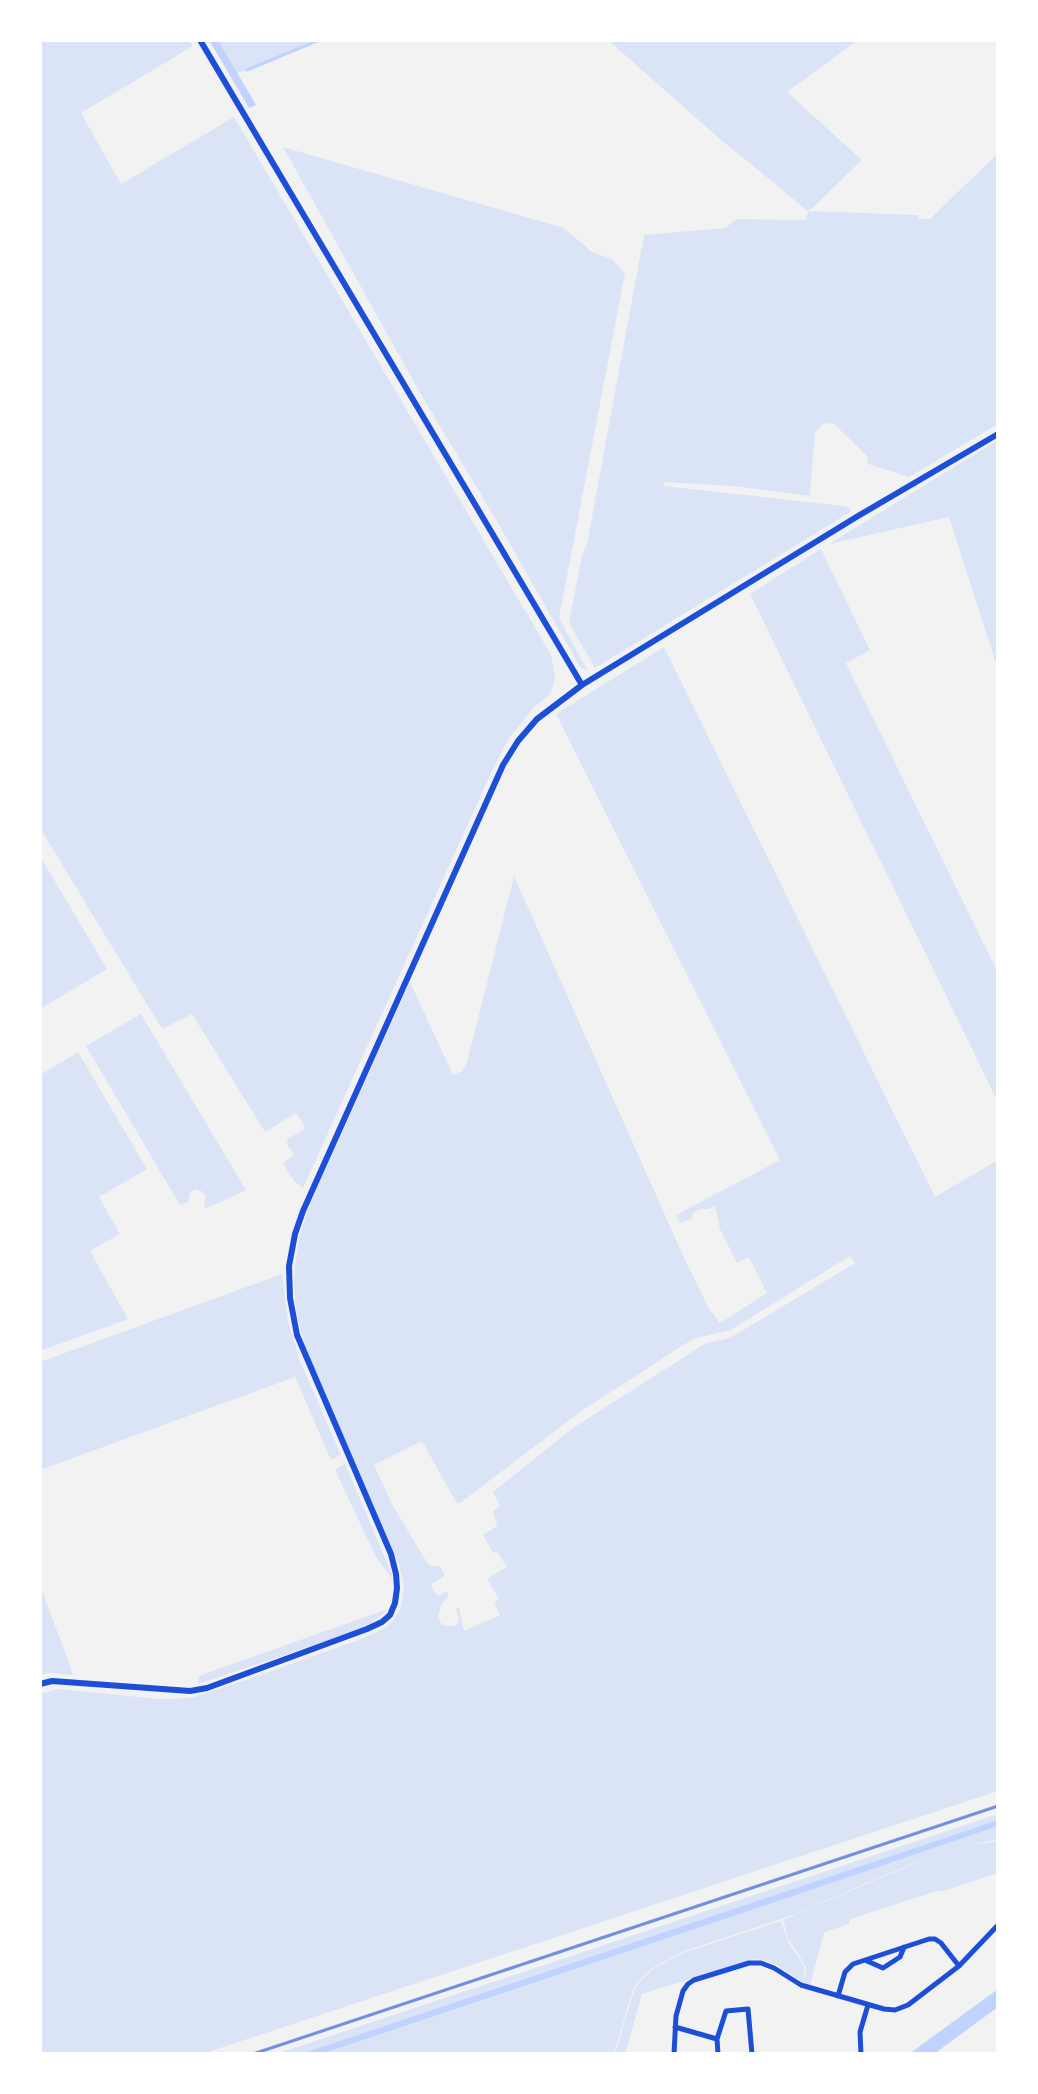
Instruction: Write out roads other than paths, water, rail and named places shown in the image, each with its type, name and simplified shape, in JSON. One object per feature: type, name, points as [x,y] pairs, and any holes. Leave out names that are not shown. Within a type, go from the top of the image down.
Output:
[{"type":"street","points":[[200,40],[582,685]]},
{"type":"street","points":[[40,1684],[52,1681],[190,1691],[207,1688],[367,1629],[390,1615],[397,1588],[391,1554],[297,1335],[290,1298],[289,1266],[295,1234],[503,765],[537,719],[582,685],[998,434]]},
{"type":"street","points":[[674,2054],[675,2027],[683,1991],[694,1980],[755,1963],[770,1966],[801,1985],[889,2010],[902,2008],[959,1966],[998,1925]]},
{"type":"street","points":[[838,1996],[845,1972],[853,1964],[929,1939],[941,1943],[959,1966]]},
{"type":"street","points":[[866,1961],[883,1968],[900,1957],[904,1947]]},
{"type":"street","points":[[861,2054],[860,2032],[868,2005]]},
{"type":"street","points":[[718,2054],[717,2039],[726,2011],[748,2009],[752,2054]]},
{"type":"street","points":[[675,2027],[717,2039]]},
{"type":"water","points":[[209,40],[218,40],[256,105],[249,108]]},
{"type":"water","points":[[998,1820],[998,1826],[793,1896],[321,2054],[301,2054]]},
{"type":"water","points":[[998,1989],[998,2007],[934,2054],[909,2054]]},
{"type":"waterway","points":[[247,70],[319,40]]},
{"type":"railway","points":[[253,2054],[998,1806]]}]
